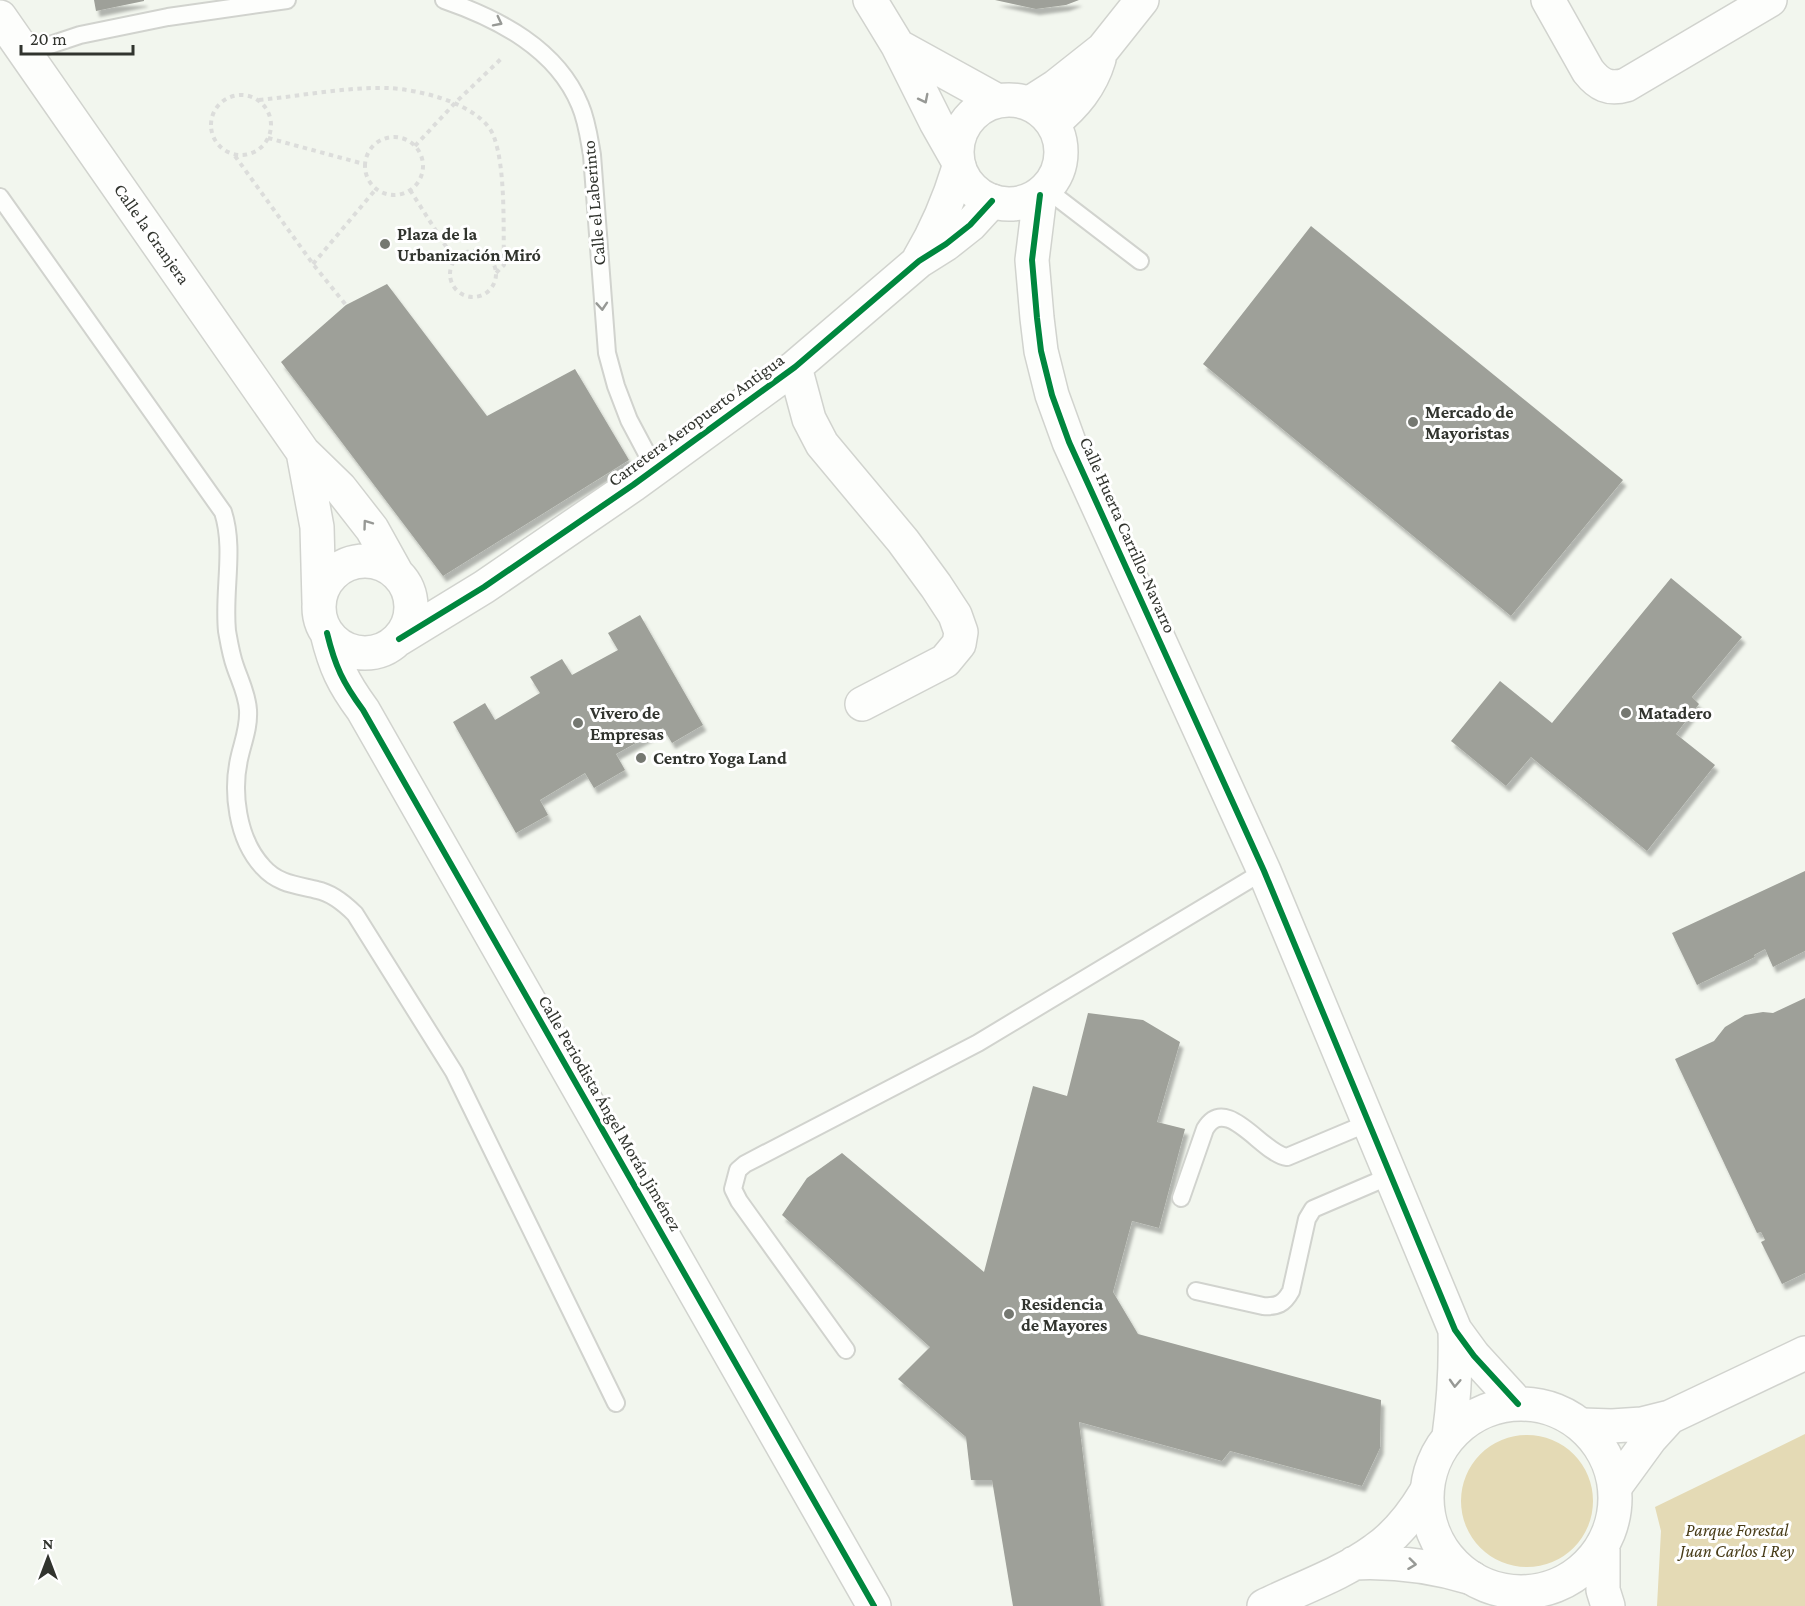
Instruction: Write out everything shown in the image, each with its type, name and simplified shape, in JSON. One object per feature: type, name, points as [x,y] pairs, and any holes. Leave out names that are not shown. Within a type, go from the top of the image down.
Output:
[{"type":"street","points":[[870,0],[898,46],[964,179],[972,188],[996,202],[1021,202],[1043,192],[1058,171],[1062,150],[1059,136],[1041,113],[1013,99],[996,100],[979,109],[965,123],[958,140],[958,163]]},
{"type":"street","points":[[1041,113],[1071,108],[1085,91],[1096,71],[1103,49],[1142,0]]},
{"type":"street","points":[[1548,0],[1588,71],[1596,81],[1604,86],[1613,87],[1626,85],[1770,0]]},
{"type":"street","name":"Calle la Granjera","points":[[0,17],[303,452],[340,488],[372,529],[401,579]]},
{"type":"street","points":[[898,46],[996,100]]},
{"type":"street","name":"Carretera Aeropuerto Antigua","points":[[919,261],[949,200],[958,163]]},
{"type":"street","name":"Calle Huerta Carrillo-Navarro","points":[[1043,192],[1032,260],[1041,351],[1052,395],[1069,442],[1264,871],[1455,1330]]},
{"type":"street","name":"Carretera Aeropuerto Antigua","points":[[387,646],[463,600],[655,469],[795,367],[919,261],[946,244],[996,202]]},
{"type":"street","name":"Calle Huerta Carrillo-Navarro","points":[[996,202],[1032,260]]},
{"type":"street","points":[[795,367],[809,419],[822,444],[909,550],[955,615],[961,632],[959,644],[945,661],[862,704]]},
{"type":"street","name":"Calle la Granjera","points":[[303,452],[317,527],[323,619]]},
{"type":"street","points":[[387,646],[357,653],[340,646],[323,619],[322,589],[330,577],[342,568],[356,562],[371,561],[385,566],[423,593],[442,599],[463,600]]},
{"type":"street","points":[[363,710],[368,680],[387,646],[407,627],[411,613],[410,598],[401,579]]},
{"type":"street","name":"Calle Periodista Ángel Morán Jiménez","points":[[323,619],[333,661],[346,687],[363,710],[874,1606]]},
{"type":"street","points":[[1455,1330],[1474,1356],[1518,1404]]},
{"type":"street","points":[[1449,1436],[1456,1377],[1455,1330]]},
{"type":"street","points":[[1582,1425],[1632,1425],[1670,1417],[1805,1353]]},
{"type":"street","points":[[1354,1563],[1414,1564],[1443,1569],[1529,1599],[1543,1589],[1567,1580],[1588,1564],[1604,1544],[1614,1513],[1615,1487],[1609,1464],[1598,1443],[1582,1425],[1550,1408],[1518,1404],[1492,1407],[1469,1418],[1449,1436],[1438,1452],[1430,1472],[1426,1492],[1429,1517],[1437,1541],[1446,1556],[1472,1578]]},
{"type":"street","points":[[1615,1487],[1650,1439],[1670,1417]]},
{"type":"street","points":[[1264,1606],[1376,1550],[1413,1514],[1426,1492]]},
{"type":"street","points":[[1604,1544],[1604,1590],[1608,1606]]},
{"type":"lane","points":[[26,53],[80,35],[168,17],[287,0]]},
{"type":"lane","name":"Calle el Laberinto","points":[[444,0],[502,24],[524,37],[556,66],[580,104],[592,155],[607,353],[629,420],[655,469]]},
{"type":"lane","points":[[1043,192],[1140,261]]},
{"type":"lane","points":[[0,197],[223,513],[228,528],[229,543],[225,606],[228,634],[234,665],[244,687],[248,710],[247,733],[240,756],[236,791],[243,831],[250,850],[264,869],[279,880],[331,895],[344,903],[359,920],[454,1072],[616,1403]]},
{"type":"lane","points":[[846,1350],[740,1201],[733,1189],[738,1170],[745,1164],[978,1043],[1264,871]]},
{"type":"lane","points":[[1181,1198],[1205,1129],[1209,1122],[1216,1118],[1234,1120],[1278,1155],[1287,1156],[1368,1123]]},
{"type":"lane","points":[[1196,1291],[1263,1306],[1272,1307],[1281,1304],[1286,1300],[1290,1291],[1307,1219],[1313,1209],[1390,1176]]},
{"type":"path","points":[[415,146],[454,103],[524,37]]},
{"type":"path","points":[[259,100],[266,108],[271,128],[263,146],[254,153],[244,156],[225,151],[212,136],[210,127],[215,108],[222,100],[240,94],[259,100],[388,88],[442,98],[482,120],[494,136],[500,164],[504,265],[496,273]]},
{"type":"path","points":[[398,136],[415,146],[421,154],[423,164],[422,174],[410,190],[393,195],[376,189],[366,174],[364,164],[366,155],[378,141],[398,136]]},
{"type":"path","points":[[268,138],[364,164]]},
{"type":"path","points":[[234,155],[313,264],[346,305]]},
{"type":"path","points":[[313,264],[376,189]]},
{"type":"path","points":[[410,190],[454,259]]},
{"type":"path","points":[[468,251],[484,253],[490,258],[496,273],[495,281],[487,293],[480,297],[465,297],[459,293],[450,282],[449,274],[454,259],[468,251]]},
{"type":"green space","name":"Parque Forestal Juan Carlos I Rey","points":[[1805,1434],[1805,1606],[1657,1606],[1661,1531],[1655,1507]]},
{"type":"green space","points":[[1527,1435],[1552,1440],[1573,1455],[1588,1476],[1593,1501],[1588,1526],[1573,1547],[1552,1562],[1527,1567],[1502,1562],[1481,1547],[1466,1526],[1461,1501],[1466,1476],[1481,1455],[1502,1440]]},
{"type":"building","points":[[94,0],[144,0],[144,1],[96,11]]},
{"type":"building","points":[[995,0],[1079,0],[1066,5],[1036,9]]},
{"type":"building","name":"Mercado de Mayoristas","points":[[1311,226],[1623,480],[1511,616],[1203,364]]},
{"type":"building","points":[[387,284],[487,416],[575,369],[629,460],[443,576],[281,362],[346,305]]},
{"type":"building","name":"Matadero","points":[[1671,578],[1742,637],[1692,697],[1699,704],[1676,734],[1715,765],[1647,851],[1531,757],[1506,786],[1451,741],[1500,681],[1552,723]]},
{"type":"building","name":"Vivero de Empresas","points":[[640,615],[703,725],[672,743],[663,728],[616,754],[625,770],[594,788],[585,773],[540,800],[548,815],[516,833],[453,722],[485,703],[495,720],[540,693],[530,677],[562,659],[572,675],[618,650],[608,633]]},
{"type":"building","points":[[1805,871],[1805,951],[1773,967],[1765,949],[1754,955],[1755,957],[1697,985],[1672,933]]},
{"type":"building","points":[[1805,998],[1805,1273],[1782,1284],[1761,1242],[1765,1240],[1761,1232],[1757,1233],[1675,1059],[1714,1041],[1725,1027],[1745,1015],[1773,1013]]},
{"type":"building","name":"Residencia de Mayores","points":[[1088,1013],[1143,1020],[1180,1042],[1157,1122],[1185,1129],[1159,1228],[1132,1221],[1113,1292],[1138,1334],[1381,1400],[1380,1448],[1362,1486],[1230,1451],[1222,1461],[1079,1422],[1101,1606],[1013,1606],[992,1480],[971,1480],[966,1437],[898,1379],[930,1347],[782,1215],[807,1178],[842,1153],[984,1272],[1033,1086],[1067,1096]]},
{"type":"cycle path","points":[[1040,195],[1032,260],[1037,318],[1041,351],[1052,395],[1069,442],[1264,871],[1455,1330],[1474,1356],[1518,1404]]},
{"type":"cycle path","points":[[399,639],[484,587],[633,485],[795,367],[919,261],[970,225],[992,201]]},
{"type":"cycle path","points":[[327,633],[333,655],[350,691],[363,710],[874,1606]]},
{"type":"place","name":"Plaza de la Urbanización Miró","points":[[385,244]]},
{"type":"place","name":"Mercado de Mayoristas","points":[[1413,422]]},
{"type":"place","name":"Matadero","points":[[1626,713]]},
{"type":"place","name":"Vivero de Empresas","points":[[578,723]]},
{"type":"place","name":"Centro Yoga Land","points":[[641,758]]},
{"type":"place","name":"Residencia de Mayores","points":[[1009,1314]]}]
